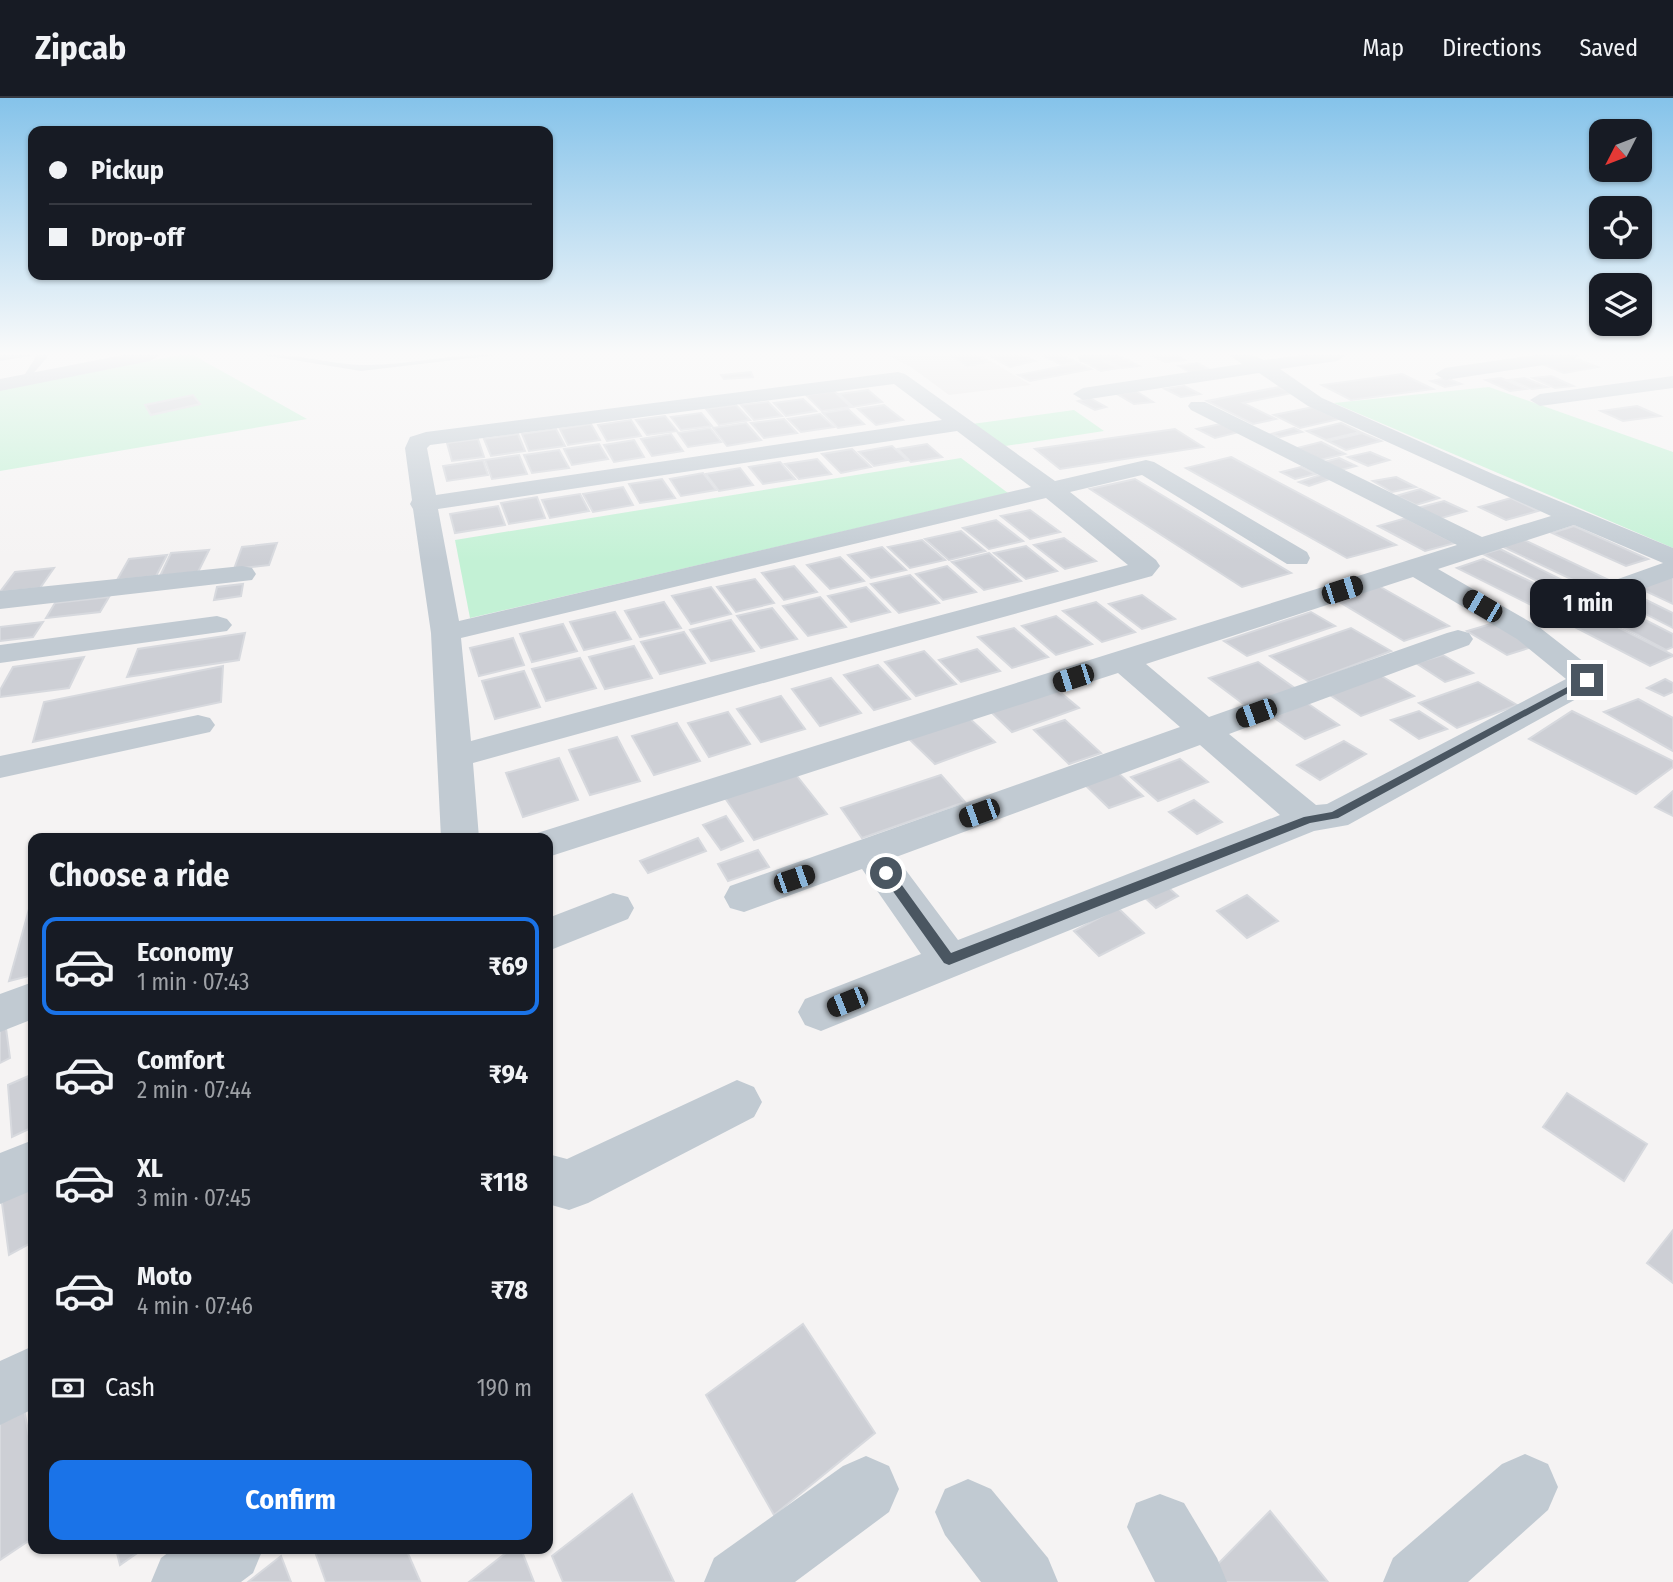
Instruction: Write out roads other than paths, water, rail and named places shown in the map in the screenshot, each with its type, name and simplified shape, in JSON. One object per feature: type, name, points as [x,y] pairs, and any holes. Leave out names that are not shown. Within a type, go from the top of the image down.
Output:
[{"type":"street","points":[[460,833],[446,633],[422,504],[416,448],[418,442],[426,439],[526,424]]},
{"type":"street","points":[[422,504],[959,424]]},
{"type":"street","points":[[454,758],[1145,568],[1145,562],[961,424]]},
{"type":"street","points":[[1235,424],[1481,547]]},
{"type":"street","points":[[1364,424],[1485,479],[1673,558]]},
{"type":"street","points":[[446,633],[1172,462]]},
{"type":"street","points":[[1146,467],[1297,558]]},
{"type":"street","points":[[553,842],[1124,662],[1413,566],[1577,516]]},
{"type":"street","points":[[821,1012],[1308,819],[1335,816],[1587,680],[1528,633],[1413,566]]},
{"type":"street","points":[[1569,606],[1673,569]]},
{"type":"street","points":[[0,600],[242,574]]},
{"type":"street","points":[[0,654],[216,625]]},
{"type":"street","points":[[744,897],[1458,639]]},
{"type":"street","points":[[1124,662],[1308,819]]},
{"type":"street","points":[[0,767],[198,725]]},
{"type":"street","points":[[871,852],[949,960]]},
{"type":"street","points":[[553,932],[612,908]]},
{"type":"street","points":[[0,1013],[28,1002]]},
{"type":"street","points":[[553,1180],[569,1185],[737,1102]]},
{"type":"street","points":[[0,1179],[28,1166]]},
{"type":"street","points":[[0,1394],[28,1379]]},
{"type":"street","points":[[1417,1582],[1525,1487]]},
{"type":"street","points":[[738,1582],[866,1489]]},
{"type":"street","points":[[968,1512],[1024,1582]]},
{"type":"street","points":[[1160,1527],[1193,1582]]},
{"type":"street","points":[[185,1582],[222,1554]]}]
